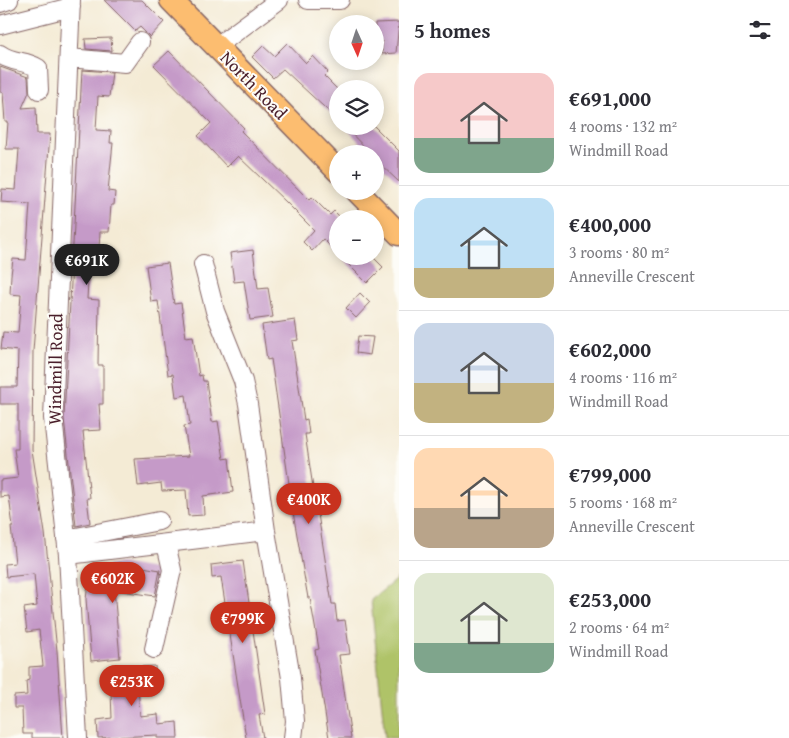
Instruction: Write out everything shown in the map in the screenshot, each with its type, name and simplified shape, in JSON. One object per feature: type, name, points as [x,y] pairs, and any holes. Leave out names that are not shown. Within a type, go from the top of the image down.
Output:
[{"type":"main road","name":"North Road","points":[[170,0],[329,162]]},
{"type":"main road","points":[[366,200],[399,234]]},
{"type":"street","points":[[0,3],[9,0]]},
{"type":"street","points":[[217,46],[279,0]]},
{"type":"street","points":[[308,0],[340,0]]},
{"type":"street","points":[[0,25],[71,4]]},
{"type":"street","name":"Windmill Road","points":[[71,4],[54,346],[53,418],[67,547],[78,738]]},
{"type":"street","points":[[69,58],[125,64],[140,42]]},
{"type":"street","points":[[0,54],[10,60],[28,62],[38,68],[40,90]]},
{"type":"street","points":[[203,264],[215,311],[244,380],[266,531],[291,678],[295,721],[293,738]]},
{"type":"street","points":[[67,547],[159,520]]},
{"type":"street","points":[[67,547],[166,544],[266,531]]},
{"type":"street","points":[[154,649],[172,570],[166,544]]},
{"type":"green space","points":[[399,577],[399,738],[385,738],[371,600]]},
{"type":"building","points":[[104,0],[142,0],[164,22],[150,37],[140,27],[135,31]]},
{"type":"building","points":[[399,22],[396,53],[384,54],[384,23]]},
{"type":"building","points":[[111,38],[112,51],[86,49],[85,39]]},
{"type":"building","points":[[287,43],[306,63],[313,56],[328,72],[324,76],[329,81],[329,112],[283,69],[273,78],[252,57],[263,46],[274,56]]},
{"type":"building","points":[[169,51],[244,128],[241,131],[309,200],[312,197],[329,214],[329,245],[323,239],[312,251],[303,242],[314,230],[238,156],[227,167],[198,136],[211,123],[154,65]]},
{"type":"building","points":[[0,67],[28,77],[29,92],[22,108],[36,107],[37,134],[50,134],[33,351],[32,450],[45,533],[57,651],[63,738],[32,738],[32,734],[23,734],[22,708],[14,708],[14,696],[27,695],[26,681],[29,680],[29,667],[43,666],[39,630],[27,632],[24,608],[37,606],[34,574],[6,577],[5,564],[15,563],[11,527],[13,527],[9,496],[0,497],[0,480],[18,478],[14,449],[18,449],[18,404],[0,404],[0,387],[17,387],[18,351],[1,349],[3,332],[18,333],[21,295],[10,294],[11,275],[13,259],[26,260],[30,204],[1,202],[2,189],[16,190],[19,149],[6,149],[8,122],[5,122],[3,93],[0,92]]},
{"type":"building","points":[[82,70],[112,72],[109,97],[98,96],[96,130],[111,131],[110,143],[113,143],[108,191],[115,192],[114,205],[111,205],[109,232],[100,232],[98,264],[89,264],[87,299],[99,300],[98,365],[103,365],[103,404],[99,404],[101,430],[83,431],[90,498],[87,498],[90,523],[76,526],[64,418]]},
{"type":"building","points":[[353,135],[383,135],[399,151],[399,182],[384,168],[384,145],[362,145]]},
{"type":"building","points":[[253,250],[258,289],[268,288],[273,317],[250,320],[244,281],[234,282],[230,253]]},
{"type":"building","points":[[168,263],[174,304],[181,303],[186,337],[193,336],[199,376],[202,375],[203,381],[206,381],[212,422],[218,421],[224,459],[229,458],[233,492],[203,496],[204,515],[188,516],[186,490],[162,491],[161,483],[138,486],[135,459],[189,456],[184,426],[190,425],[186,395],[176,397],[173,374],[168,375],[158,301],[151,302],[146,266]]},
{"type":"building","points":[[349,265],[381,265],[383,267],[367,283]]},
{"type":"building","points":[[360,293],[370,303],[356,318],[346,308]]},
{"type":"building","points":[[295,320],[298,340],[292,341],[304,420],[307,419],[309,434],[305,434],[315,501],[331,499],[333,511],[318,514],[332,604],[335,604],[337,621],[345,620],[350,654],[339,655],[351,738],[329,738],[315,650],[319,649],[294,518],[271,359],[267,360],[262,325]]},
{"type":"building","points":[[358,336],[373,337],[370,355],[356,353]]},
{"type":"building","points":[[243,561],[265,714],[259,715],[263,738],[246,738],[221,577],[212,578],[211,565]]},
{"type":"building","points":[[120,563],[160,570],[155,596],[114,590],[120,658],[91,661],[86,599],[88,584],[96,572],[103,567]]},
{"type":"building","points":[[155,666],[156,683],[138,684],[140,716],[158,714],[159,724],[177,722],[178,738],[157,738],[157,735],[98,738],[97,720],[112,718],[110,668]]}]
